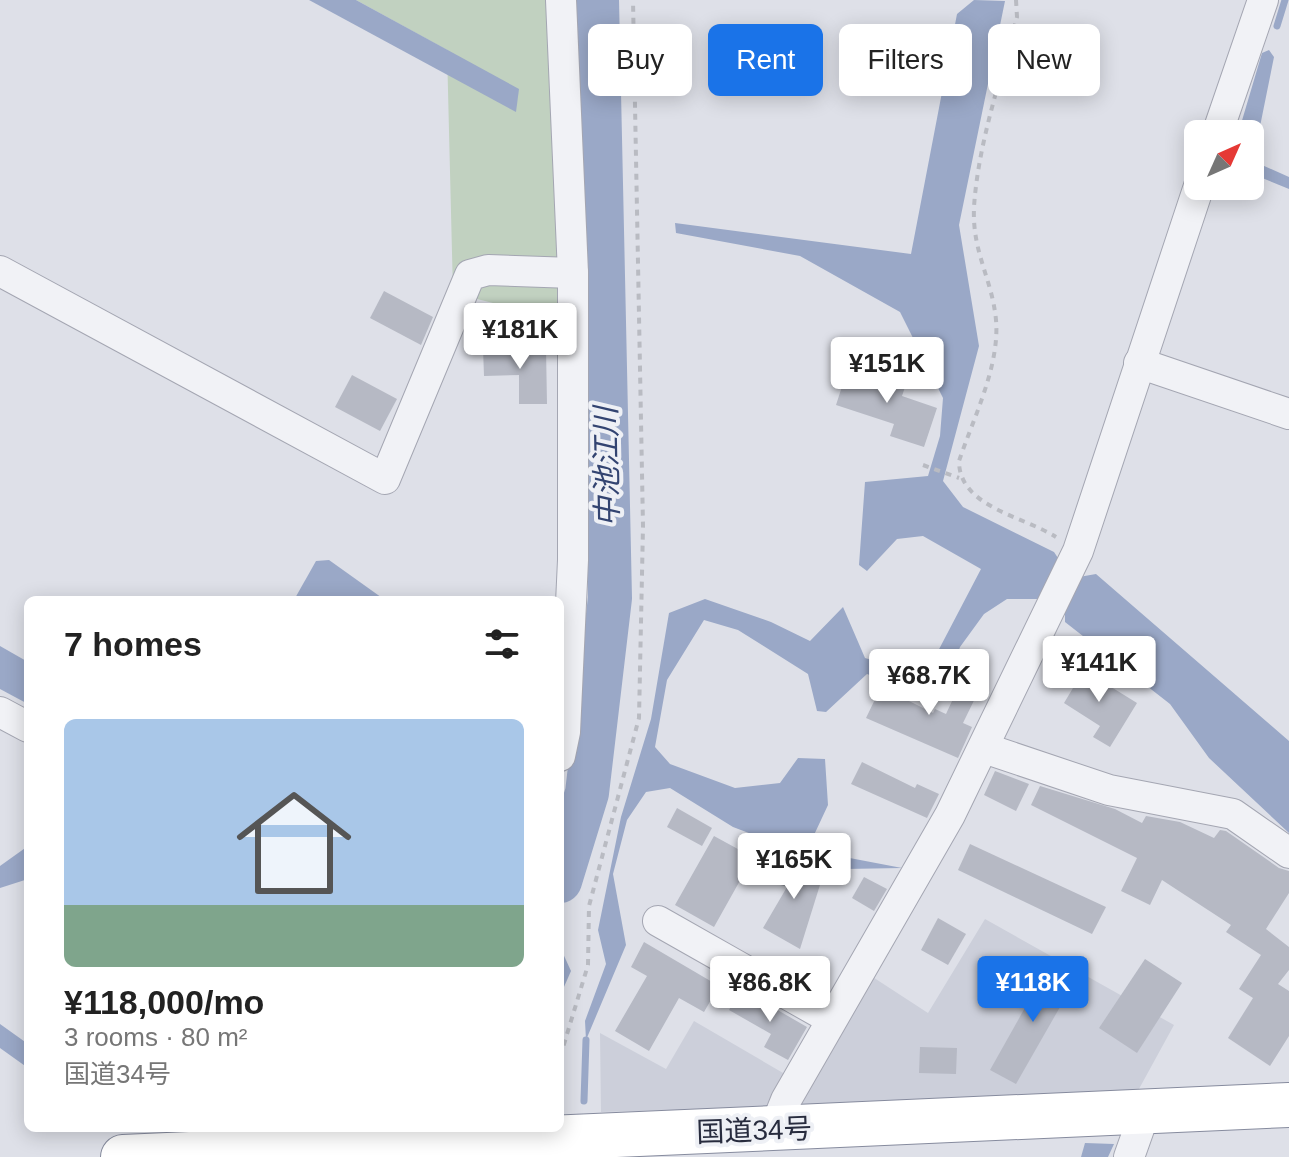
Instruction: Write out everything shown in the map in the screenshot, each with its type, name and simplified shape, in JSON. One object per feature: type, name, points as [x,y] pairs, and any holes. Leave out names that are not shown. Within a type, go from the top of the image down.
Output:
[{"type":"highway","name":"国道34号","points":[[123,1157],[1289,1105]]},
{"type":"street","points":[[561,0],[573,273],[573,560],[564,737]]},
{"type":"street","points":[[1222,120],[1263,0]]},
{"type":"street","points":[[774,1130],[786,1100],[984,748],[1078,551],[1194,200]]},
{"type":"street","points":[[0,271],[385,479],[470,275],[488,270],[573,273]]},
{"type":"street","points":[[1139,363],[1289,414]]},
{"type":"street","points":[[0,712],[24,725]]},
{"type":"street","points":[[984,748],[1109,790],[1233,814],[1289,853]]},
{"type":"street","points":[[658,921],[831,1019]]},
{"type":"street","points":[[1129,1157],[1145,1112]]},
{"type":"path","points":[[564,1044],[588,965],[589,906],[639,718],[643,526],[633,0]]},
{"type":"path","points":[[959,478],[959,461],[991,365],[996,322],[973,238],[974,203],[991,117],[1017,17],[1016,0]]},
{"type":"path","points":[[923,465],[959,478],[973,495],[1078,551]]},
{"type":"shaded area","points":[[985,919],[1174,1025],[1134,1098],[601,1112],[600,1033],[666,1069],[694,1021],[802,1084],[865,972],[928,1013]]},
{"type":"green space","points":[[356,0],[570,0],[577,324],[453,293],[447,50]]},
{"type":"water","points":[[309,0],[356,0],[519,89],[516,112]]},
{"type":"water","points":[[974,0],[1005,1],[1000,24],[988,24],[988,84],[959,225],[979,346],[943,481],[963,507],[1054,552],[1066,570],[1079,577],[1096,574],[1289,741],[1289,833],[1209,758],[1170,704],[1065,622],[1065,599],[1007,599],[984,614],[960,647],[948,681],[931,697],[867,674],[826,712],[817,711],[808,674],[738,630],[704,620],[667,680],[655,747],[670,764],[735,788],[780,783],[798,758],[825,759],[828,805],[814,835],[834,855],[902,868],[845,869],[733,827],[670,788],[646,792],[627,820],[613,874],[626,945],[586,1040],[585,1021],[606,964],[598,930],[621,817],[651,719],[669,613],[705,599],[771,622],[810,641],[843,607],[865,658],[925,676],[981,569],[923,536],[897,539],[867,571],[859,565],[865,482],[928,476],[940,436],[943,398],[900,312],[800,256],[676,233],[675,223],[911,254],[941,96],[972,96],[972,24],[955,24],[957,14]]},
{"type":"water","points":[[1269,50],[1274,57],[1261,120],[1242,120],[1262,53]]},
{"type":"water","points":[[1264,166],[1289,177],[1289,189],[1264,179]]},
{"type":"water","points":[[329,560],[379,596],[296,596],[316,561]]},
{"type":"water","points":[[0,646],[24,660],[24,702],[0,689]]},
{"type":"water","points":[[24,849],[24,880],[0,888],[0,866]]},
{"type":"water","points":[[564,956],[571,971],[564,987]]},
{"type":"water","points":[[0,1024],[24,1041],[24,1065],[0,1048]]},
{"type":"water","points":[[1085,1143],[1114,1144],[1108,1157],[1081,1157]]},
{"type":"building","points":[[384,291],[433,317],[421,345],[370,318]]},
{"type":"building","points":[[483,348],[546,348],[547,404],[519,404],[519,375],[484,376]]},
{"type":"building","points":[[849,365],[906,384],[902,396],[937,408],[924,447],[890,436],[894,424],[836,405]]},
{"type":"building","points":[[352,375],[397,399],[380,431],[335,407]]},
{"type":"building","points":[[1074,664],[1137,703],[1110,747],[1093,737],[1100,726],[1064,703],[1073,688],[1063,682]]},
{"type":"building","points":[[966,671],[984,680],[963,723],[972,727],[958,758],[866,718],[881,687],[933,713],[935,709],[946,714]]},
{"type":"building","points":[[862,762],[915,788],[917,784],[939,794],[927,818],[851,784]]},
{"type":"building","points":[[995,771],[1029,784],[1016,811],[984,795]]},
{"type":"building","points":[[1040,786],[1115,809],[1142,823],[1146,816],[1180,822],[1214,838],[1220,830],[1226,831],[1279,868],[1289,871],[1289,893],[1266,929],[1289,947],[1289,970],[1278,984],[1289,991],[1289,1036],[1270,1066],[1228,1038],[1253,998],[1239,989],[1261,955],[1226,932],[1231,925],[1162,880],[1150,905],[1121,891],[1137,858],[1031,805]]},
{"type":"building","points":[[677,808],[712,828],[702,846],[667,827]]},
{"type":"building","points":[[714,836],[758,860],[747,880],[742,877],[714,927],[675,905]]},
{"type":"building","points":[[970,844],[1106,907],[1092,934],[958,870]]},
{"type":"building","points":[[779,857],[824,872],[800,949],[763,928],[787,887],[771,882]]},
{"type":"building","points":[[864,877],[887,889],[874,911],[852,898]]},
{"type":"building","points":[[938,918],[966,934],[948,965],[921,950]]},
{"type":"building","points":[[644,942],[719,986],[704,1012],[679,998],[649,1051],[615,1031],[647,976],[631,967]]},
{"type":"building","points":[[1145,959],[1182,983],[1137,1053],[1099,1028]]},
{"type":"building","points":[[1049,965],[1076,979],[1016,1084],[990,1070]]},
{"type":"building","points":[[741,989],[807,1027],[788,1060],[764,1047],[771,1034],[729,1010]]},
{"type":"building","points":[[920,1047],[957,1048],[956,1074],[919,1073]]},
{"type":"waterway","name":"中池江川","points":[[564,868],[587,793],[610,598],[597,0]]},
{"type":"waterway","points":[[1277,26],[1285,0]]},
{"type":"waterway","points":[[584,1101],[586,1040]]}]
